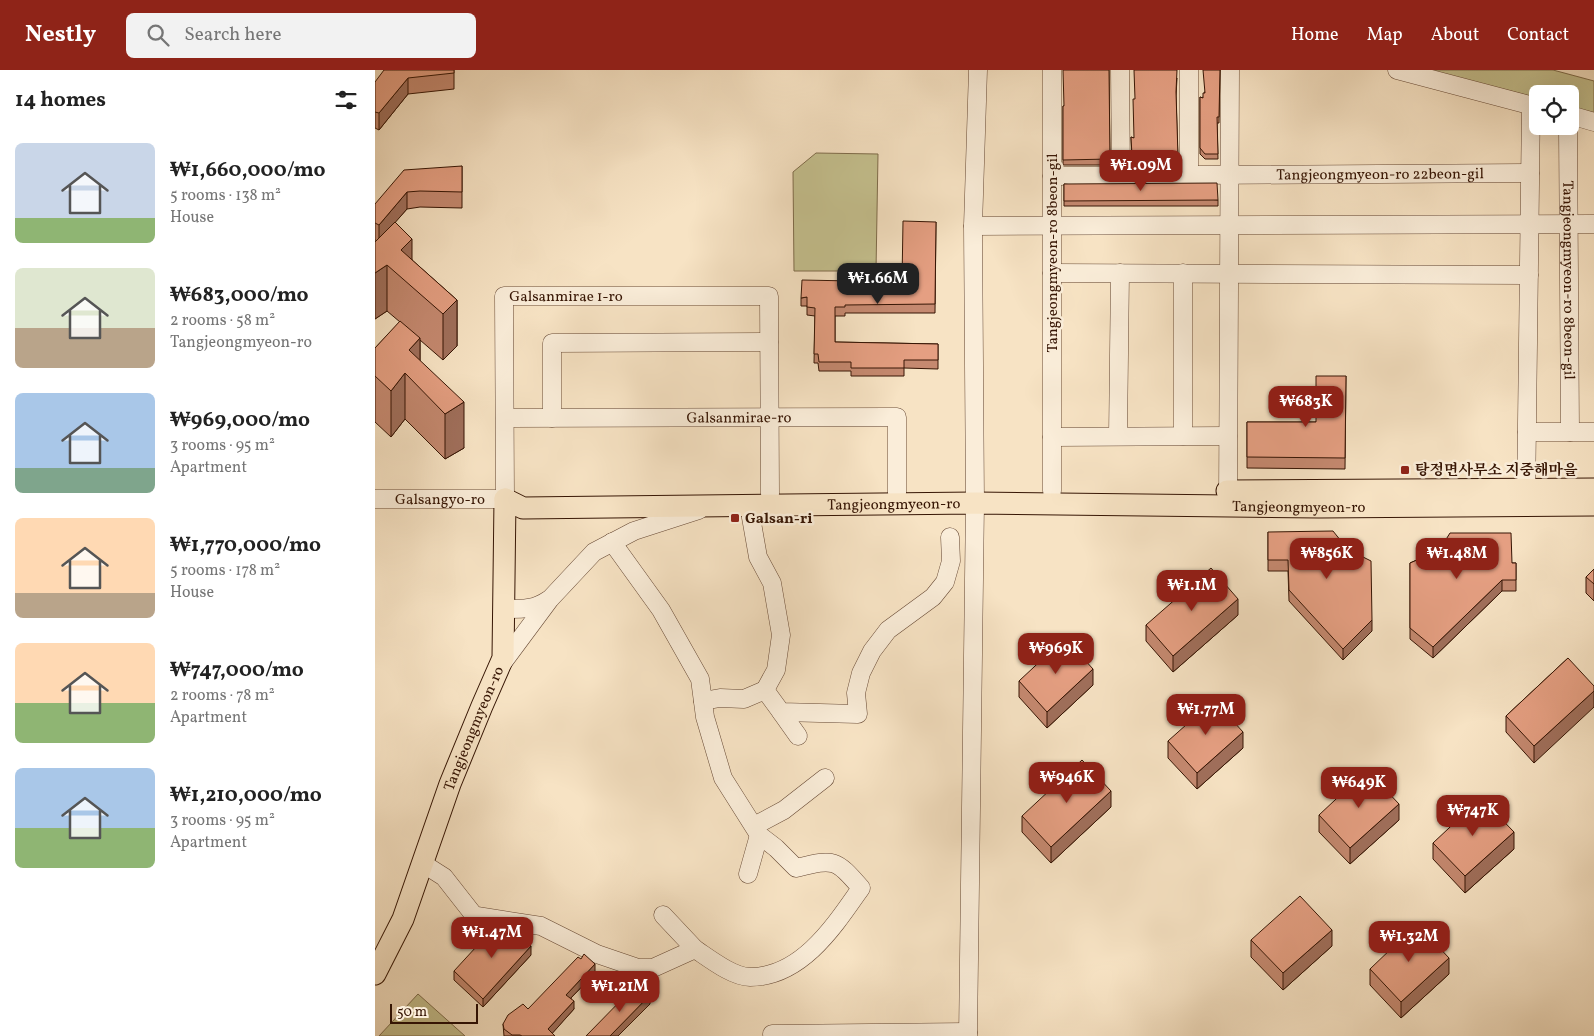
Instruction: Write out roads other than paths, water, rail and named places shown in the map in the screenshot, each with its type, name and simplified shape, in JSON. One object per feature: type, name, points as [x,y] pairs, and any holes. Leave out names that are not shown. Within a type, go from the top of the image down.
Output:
[{"type":"main road","name":"Tangjeongmyeon-ro","points":[[711,500],[749,506],[975,497],[1052,491],[1228,498],[1319,507],[1527,498],[1594,489]]},
{"type":"main road","name":"Tangjeongmyeon-ro","points":[[711,500],[770,494],[897,492],[975,497],[1228,498]]},
{"type":"main road","points":[[505,499],[530,493],[711,500]]},
{"type":"main road","name":"Tangjeongmyeon-ro","points":[[1527,498],[1594,505]]},
{"type":"main road","points":[[505,499],[523,508],[629,508],[711,500]]},
{"type":"main road","name":"Galsanmirae 1-ro","points":[[501,665],[503,655],[505,499]]},
{"type":"main road","name":"Tangjeongmyeon-ro","points":[[375,974],[403,919],[450,784],[501,665]]},
{"type":"street","points":[[772,1034],[968,1034],[975,497],[973,226],[978,70]]},
{"type":"street","name":"Tangjeongmyeon-ro 8beon-gil","points":[[1052,70],[1052,491]]},
{"type":"street","points":[[1119,70],[1121,176]]},
{"type":"street","points":[[1189,70],[1189,175]]},
{"type":"street","points":[[1228,498],[1230,70]]},
{"type":"street","points":[[1397,70],[1529,105]]},
{"type":"street","points":[[1579,118],[1594,122]]},
{"type":"street","points":[[1527,498],[1529,224],[1532,135]]},
{"type":"street","name":"Tangjeongmyeon-ro 8beon-gil","points":[[1568,135],[1570,432]]},
{"type":"street","name":"Tangjeongmyeon-ro 22beon-gil","points":[[1052,176],[1530,173]]},
{"type":"street","points":[[973,226],[1594,224]]},
{"type":"street","points":[[1052,273],[1529,275]]},
{"type":"street","points":[[1118,436],[1120,273]]},
{"type":"street","points":[[1183,274],[1183,436]]},
{"type":"street","name":"Galsanmirae 1-ro","points":[[505,499],[504,296],[769,296],[770,494]]},
{"type":"street","points":[[553,418],[552,343],[769,342]]},
{"type":"street","name":"Galsanmirae-ro","points":[[505,418],[897,417],[897,492]]},
{"type":"street","points":[[1527,432],[1594,432]]},
{"type":"street","points":[[1052,436],[1228,436]]},
{"type":"street","name":"Galsangyo-ro","points":[[375,499],[505,499]]},
{"type":"street","name":"Tangjeongmyeon-ro","points":[[501,665],[550,599],[594,552],[634,531],[711,500]]},
{"type":"street","points":[[703,701],[720,698],[744,700],[765,690],[776,670],[781,635],[772,583],[758,557],[749,506]]},
{"type":"street","points":[[629,508],[636,512],[640,518],[639,526],[634,531]]},
{"type":"street","points":[[781,712],[858,714],[856,693],[861,673],[872,652],[888,630],[933,597],[945,582],[951,561],[950,537]]},
{"type":"street","points":[[611,542],[661,610],[700,679],[705,717],[723,778],[757,830],[796,868],[824,862],[834,862],[844,868],[861,888],[826,934],[803,959],[775,973],[749,978],[728,970],[695,949],[663,915]]},
{"type":"street","points":[[504,609],[537,607],[550,599]]},
{"type":"street","points":[[765,690],[798,736]]},
{"type":"street","points":[[748,874],[757,830],[825,778]]},
{"type":"street","points":[[422,863],[444,876],[473,914],[477,916],[541,926],[597,954],[638,968],[653,968],[695,949]]},
{"type":"place","name":"탕정면사무소 지중해마을","points":[[1405,470]]},
{"type":"place","name":"Galsan-ri","points":[[735,518]]}]
